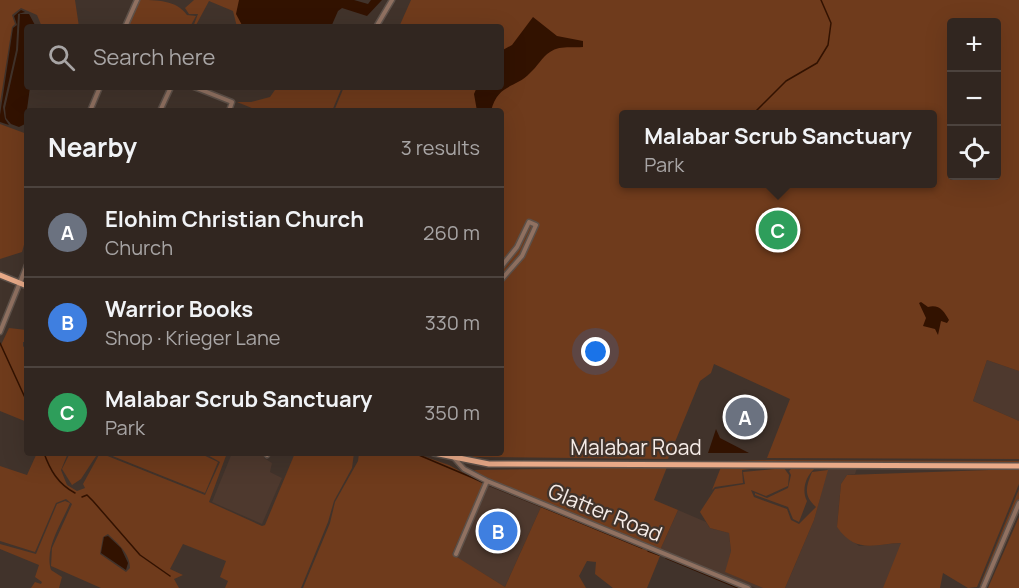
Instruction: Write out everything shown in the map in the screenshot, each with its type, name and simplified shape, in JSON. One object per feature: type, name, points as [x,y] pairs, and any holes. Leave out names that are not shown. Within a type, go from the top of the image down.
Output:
[{"type":"main road","points":[[0,275],[24,285]]},
{"type":"main road","name":"Malabar Road","points":[[444,456],[489,464],[1019,466]]},
{"type":"street","points":[[126,24],[137,0]]},
{"type":"street","points":[[378,24],[392,0]]},
{"type":"street","points":[[91,108],[99,90]]},
{"type":"street","points":[[161,108],[170,90]]},
{"type":"street","points":[[202,90],[232,102],[230,108]]},
{"type":"street","points":[[504,263],[517,247],[529,222],[536,225],[522,256],[504,277]]},
{"type":"street","points":[[0,332],[24,273]]},
{"type":"street","name":"Glatter Road","points":[[455,459],[464,469],[487,481],[748,588]]},
{"type":"street","points":[[456,554],[487,481]]},
{"type":"street","points":[[983,588],[1019,503]]},
{"type":"shaded area","points":[[0,0],[75,0],[79,24],[41,24],[37,15],[21,8],[12,15],[15,24],[12,27],[0,103]]},
{"type":"shaded area","points":[[137,0],[166,2],[178,6],[187,15],[196,16],[192,24],[127,24]]},
{"type":"shaded area","points":[[194,0],[239,0],[243,24],[236,24],[233,11],[209,1],[197,24],[194,24],[198,14],[189,14],[185,8]]},
{"type":"shaded area","points":[[239,0],[354,0],[368,4],[371,0],[382,0],[367,16],[342,8],[338,11],[332,24],[241,24],[236,14]]},
{"type":"shaded area","points":[[411,0],[1019,0],[1019,371],[987,360],[973,401],[1019,421],[1019,459],[767,458],[790,399],[714,364],[711,373],[700,381],[668,459],[470,456],[504,456],[504,108],[335,108],[343,90],[504,90],[504,24],[400,24]]},
{"type":"shaded area","points":[[21,10],[25,12],[18,14],[16,50],[3,107],[5,119],[9,125],[0,122],[0,115],[13,28],[17,25],[14,16]]},
{"type":"shaded area","points":[[20,14],[29,14],[34,24],[24,24],[24,90],[30,90],[27,108],[24,108],[24,124],[19,127],[11,124],[6,118],[5,108],[18,50]]},
{"type":"shaded area","points":[[533,17],[557,36],[583,41],[583,47],[554,50],[544,57],[533,71],[504,90],[504,49],[512,45]]},
{"type":"shaded area","points":[[275,90],[341,90],[333,108],[252,108],[237,102],[251,102],[270,97]]},
{"type":"shaded area","points":[[476,90],[504,90],[492,108],[476,108],[474,94]]},
{"type":"shaded area","points":[[0,124],[24,133],[24,245],[22,252],[0,259]]},
{"type":"shaded area","points":[[919,303],[928,307],[935,306],[941,309],[949,320],[947,323],[941,321],[938,335],[935,329],[923,326],[926,318]]},
{"type":"shaded area","points":[[9,328],[24,330],[24,421],[0,411],[0,347]]},
{"type":"shaded area","points":[[987,360],[1019,371],[1019,421],[973,401]]},
{"type":"shaded area","points":[[716,429],[720,438],[749,453],[708,453]]},
{"type":"shaded area","points":[[36,456],[67,456],[61,470],[67,485],[77,491],[85,488],[83,484],[98,456],[108,456],[205,495],[220,462],[209,456],[226,456],[209,502],[262,526],[265,525],[294,456],[354,456],[352,468],[334,501],[328,522],[301,588],[225,588],[228,581],[220,577],[226,561],[183,544],[170,569],[183,575],[174,579],[179,588],[101,588],[51,566],[52,548],[72,504],[66,499],[56,503],[35,552],[0,541],[0,466],[27,475]],"holes":[[[108,534],[128,558],[130,568],[126,572],[100,554],[103,537]]]},
{"type":"shaded area","points":[[68,456],[96,456],[81,479],[72,485],[62,469]]},
{"type":"shaded area","points":[[112,456],[205,456],[218,462],[205,493]]},
{"type":"shaded area","points":[[231,456],[264,456],[272,463],[270,472],[282,478],[262,524],[212,502]]},
{"type":"shaded area","points":[[359,456],[423,456],[449,465],[483,484],[452,554],[505,587],[541,507],[660,556],[647,588],[613,588],[595,574],[596,562],[587,561],[579,576],[586,588],[303,588],[330,523],[335,502]]},
{"type":"shaded area","points":[[730,461],[1019,461],[1019,463]]},
{"type":"shaded area","points":[[667,467],[654,500],[678,510],[661,548],[665,552],[487,480],[474,470]]},
{"type":"shaded area","points":[[721,467],[768,467],[742,470],[743,483],[715,487],[712,490]]},
{"type":"shaded area","points":[[793,467],[817,467],[806,482],[804,492],[807,501],[799,522],[793,519],[788,507],[755,495],[755,493],[767,498],[788,488],[791,475],[789,471]]},
{"type":"shaded area","points":[[828,467],[857,468],[855,474],[847,475],[841,484],[837,527],[859,546],[902,543],[884,588],[785,588],[814,520]]},
{"type":"shaded area","points":[[784,468],[789,475],[788,486],[766,496],[751,490],[754,497],[787,509],[791,520],[799,524],[816,507],[807,495],[812,472],[828,470],[814,520],[785,588],[763,588],[725,572],[731,551],[729,533],[710,528],[700,512],[715,489],[745,484],[743,472]]},
{"type":"shaded area","points":[[1019,469],[1019,484],[977,587],[968,588],[943,573],[940,588],[883,588],[901,543],[866,546],[858,544],[851,541],[837,527],[841,484],[847,475]]},
{"type":"shaded area","points":[[483,484],[541,507],[505,587],[451,554]]},
{"type":"shaded area","points":[[1019,489],[1019,512],[986,588],[980,585]]},
{"type":"shaded area","points":[[65,501],[70,503],[52,544],[49,562],[51,570],[62,577],[59,588],[31,588],[35,582],[41,584],[42,582],[35,577],[39,565],[0,549],[0,544],[36,554],[57,504]]},
{"type":"shaded area","points":[[678,510],[706,522],[710,528],[729,533],[731,551],[726,572],[763,588],[756,588],[665,552],[661,548]]},
{"type":"shaded area","points":[[1019,517],[1019,588],[988,588]]},
{"type":"shaded area","points":[[108,536],[121,548],[128,563],[126,570],[101,553],[104,537]]},
{"type":"waterway","points":[[757,110],[786,81],[817,63],[828,45],[831,23],[821,0]]},
{"type":"waterway","points":[[0,343],[24,395]]},
{"type":"waterway","points":[[45,456],[55,476],[75,493]]},
{"type":"waterway","points":[[421,456],[485,483]]},
{"type":"waterway","points":[[489,485],[642,548]]},
{"type":"waterway","points":[[82,497],[87,495],[140,555],[170,576]]},
{"type":"waterway","points":[[648,551],[659,555]]},
{"type":"waterway","points":[[666,558],[738,588]]},
{"type":"place","name":"Malabar Scrub Sanctuary","points":[[778,230]]},
{"type":"place","name":"Elohim Christian Church","points":[[745,417]]},
{"type":"place","name":"Warrior Books","points":[[498,531]]}]
